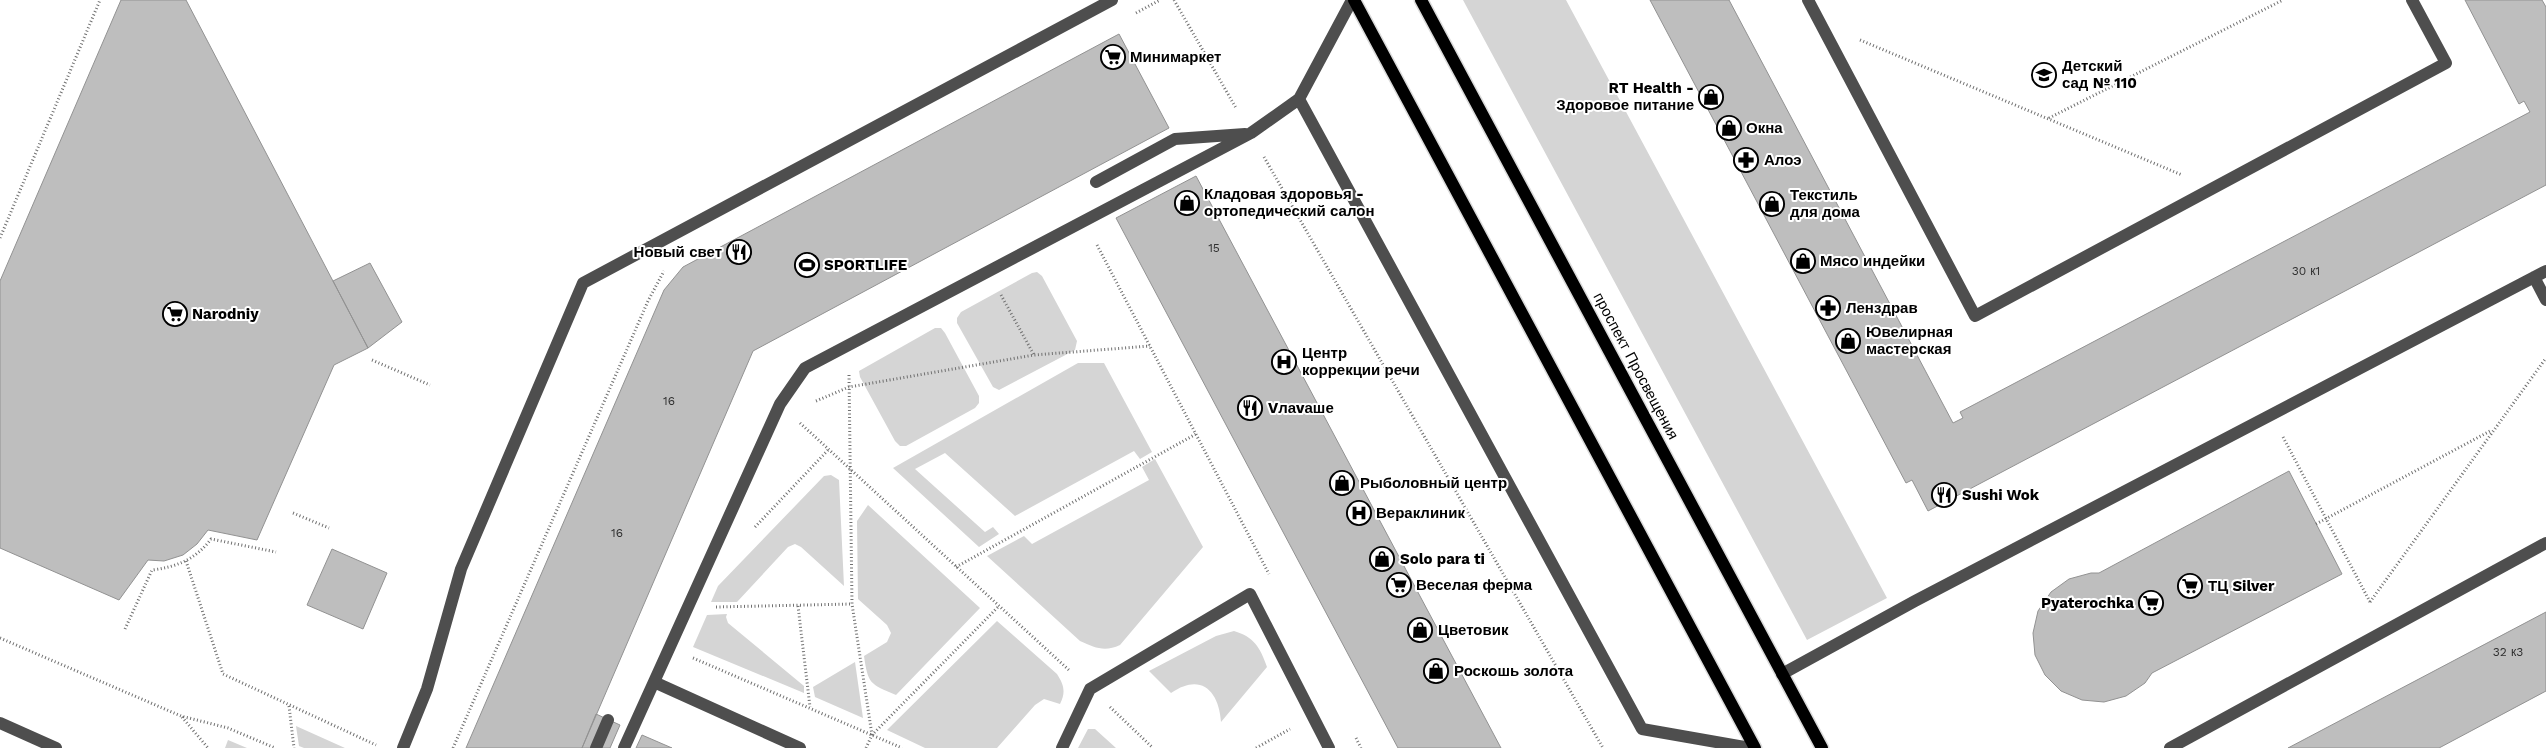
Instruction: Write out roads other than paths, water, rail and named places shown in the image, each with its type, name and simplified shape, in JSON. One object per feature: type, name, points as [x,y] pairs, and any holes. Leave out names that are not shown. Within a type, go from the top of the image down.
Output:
[{"type":"main road","points":[[1353,0],[1755,748]]},
{"type":"main road","name":"проспект Просвещения","points":[[1421,0],[1822,748]]},
{"type":"street","points":[[404,748],[427,689],[461,569],[583,283],[1112,0]]},
{"type":"street","points":[[624,748],[784,408],[805,368],[1250,133],[1300,99],[1353,0]]},
{"type":"street","points":[[1808,0],[1975,316],[2216,189],[2446,63],[2412,0]]},
{"type":"street","points":[[1300,99],[1642,729],[1750,748]]},
{"type":"street","points":[[1096,182],[1176,139],[1250,133]]},
{"type":"street","points":[[1782,674],[1915,601],[2546,271]]},
{"type":"street","points":[[2534,278],[2546,300]]},
{"type":"street","points":[[2170,748],[2546,544]]},
{"type":"street","points":[[1062,748],[1090,689],[1250,594],[1329,748]]},
{"type":"street","points":[[654,682],[800,748]]},
{"type":"street","points":[[596,748],[608,720]]},
{"type":"street","points":[[0,723],[56,748]]},
{"type":"place","name":"Минимаркет","points":[[1113,57]]},
{"type":"place","name":"Детский сад № 110","points":[[2044,75]]},
{"type":"place","name":"RT Health - Здоровое питание","points":[[1711,97]]},
{"type":"place","name":"Окна","points":[[1729,128]]},
{"type":"place","name":"Алоэ","points":[[1746,160]]},
{"type":"place","name":"Кладовая здоровья - ортопедический салон","points":[[1187,203]]},
{"type":"place","name":"Текстиль для дома","points":[[1772,204]]},
{"type":"place","name":"Новый свет","points":[[739,252]]},
{"type":"place","name":"Мясо индейки","points":[[1803,261]]},
{"type":"place","name":"SPORTLIFE","points":[[807,265]]},
{"type":"place","name":"Ленздрав","points":[[1828,308]]},
{"type":"place","name":"Narodniy","points":[[175,314]]},
{"type":"place","name":"Ювелирная мастерская","points":[[1848,341]]},
{"type":"place","name":"Центр коррекции речи","points":[[1284,362]]},
{"type":"place","name":"Vлаvаше","points":[[1250,408]]},
{"type":"place","name":"Рыболовный центр","points":[[1342,483]]},
{"type":"place","name":"Sushi Wok","points":[[1944,495]]},
{"type":"place","name":"Вераклиник","points":[[1359,513]]},
{"type":"place","name":"Solo para ti","points":[[1382,559]]},
{"type":"place","name":"Веселая ферма","points":[[1399,585]]},
{"type":"place","name":"ТЦ Silver","points":[[2190,586]]},
{"type":"place","name":"Pyaterochka","points":[[2151,603]]},
{"type":"place","name":"Цветовик","points":[[1420,630]]},
{"type":"place","name":"Роскошь золота","points":[[1436,671]]}]
